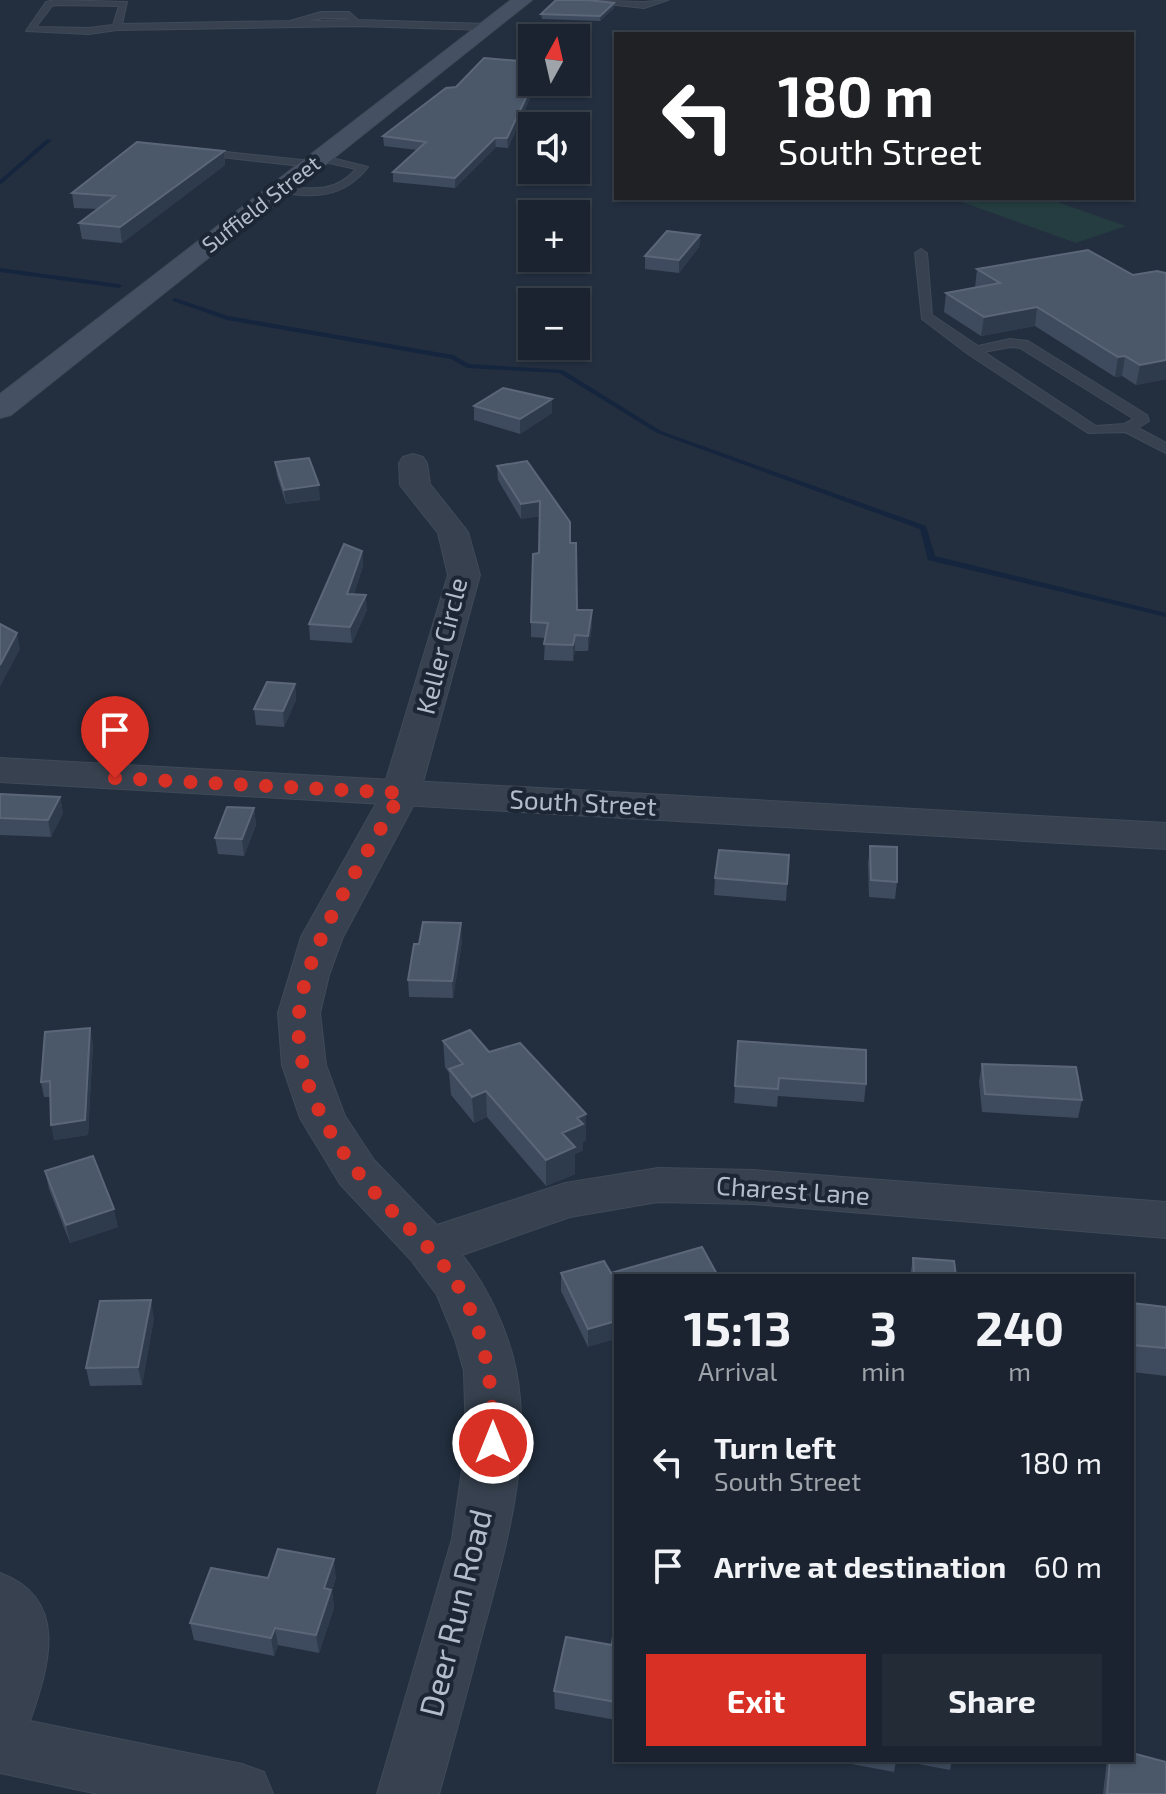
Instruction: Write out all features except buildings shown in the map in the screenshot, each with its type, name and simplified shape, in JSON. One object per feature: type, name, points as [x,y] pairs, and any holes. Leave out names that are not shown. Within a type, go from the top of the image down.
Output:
[{"type":"main road","name":"Suffield Street","points":[[0,409],[523,0]]},
{"type":"street","name":"Keller Circle","points":[[401,793],[464,575],[453,532],[415,485],[413,463]]},
{"type":"street","name":"South Street","points":[[0,770],[1166,836]]},
{"type":"street","name":"Deer Run Road","points":[[401,793],[314,957],[302,994],[300,1039],[311,1091],[339,1145],[357,1172],[428,1247],[458,1286],[481,1339],[490,1371],[493,1443],[480,1539],[408,1794]]},
{"type":"street","name":"Charest Lane","points":[[428,1247],[565,1201],[658,1185],[753,1187],[1166,1220]]},
{"type":"street","points":[[0,1599],[16,1616],[21,1630],[21,1645],[0,1720]]},
{"type":"street","points":[[0,1744],[242,1794]]},
{"type":"lane","points":[[573,0],[644,5],[664,0]]},
{"type":"lane","points":[[117,27],[124,4],[57,2],[49,4],[29,29],[89,31],[117,27],[288,25],[321,15],[487,27]]},
{"type":"lane","points":[[207,153],[363,167],[337,191],[316,193],[280,189]]},
{"type":"lane","points":[[921,253],[926,316],[975,350],[973,352],[1093,430],[1127,428],[1142,418],[1023,344],[1010,343],[975,350]]},
{"type":"lane","points":[[1127,428],[1166,449]]},
{"type":"green space","points":[[1052,200],[1126,226],[1076,243],[959,201]]},
{"type":"waterway","points":[[0,183],[49,140]]},
{"type":"waterway","points":[[0,270],[119,286]]},
{"type":"waterway","points":[[175,300],[227,318],[453,357],[467,366],[561,371],[659,432],[923,528],[931,558],[1166,615]]},
{"type":"route","points":[[115,778],[401,793],[322,937],[302,994],[300,1039],[311,1091],[339,1145],[388,1208],[443,1265],[470,1310],[490,1371],[493,1443]]}]
